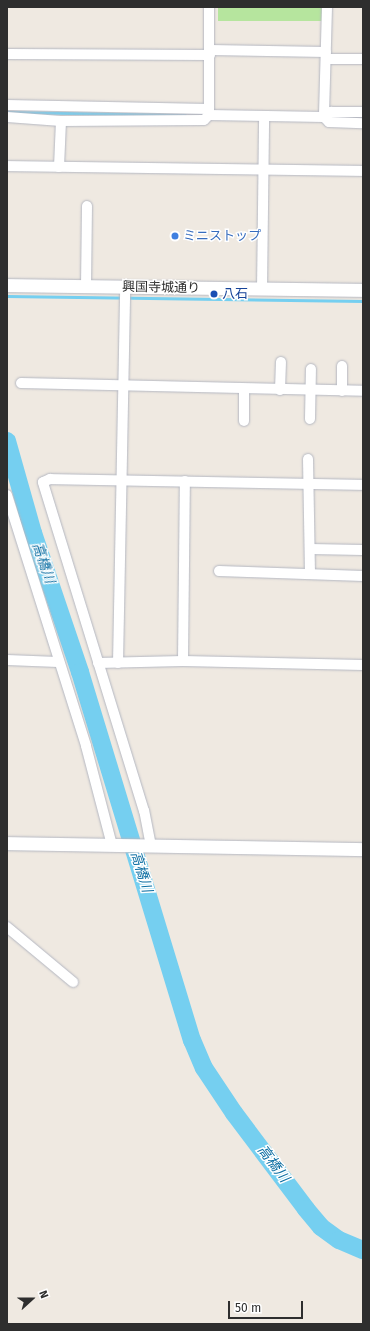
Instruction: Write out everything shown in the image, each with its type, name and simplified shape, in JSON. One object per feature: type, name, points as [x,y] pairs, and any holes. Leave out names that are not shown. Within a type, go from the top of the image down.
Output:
[{"type":"main road","name":"興国寺城通り","points":[[7,285],[86,287],[125,290],[363,290]]},
{"type":"main road","points":[[7,843],[363,849]]},
{"type":"street","points":[[7,117],[62,120],[204,120],[209,112],[209,7]]},
{"type":"street","points":[[327,7],[324,117],[329,122],[363,123]]},
{"type":"street","points":[[7,54],[210,52],[326,56],[363,59]]},
{"type":"street","points":[[7,105],[209,112],[264,116],[324,117],[331,112],[363,112]]},
{"type":"street","points":[[262,290],[264,116]]},
{"type":"street","points":[[60,167],[62,120]]},
{"type":"street","points":[[7,166],[263,171],[363,171]]},
{"type":"street","points":[[86,287],[87,206]]},
{"type":"street","points":[[118,663],[119,481],[125,290]]},
{"type":"street","points":[[280,390],[281,362]]},
{"type":"street","points":[[342,366],[342,391]]},
{"type":"street","points":[[310,419],[311,369]]},
{"type":"street","points":[[21,383],[122,387],[363,391]]},
{"type":"street","points":[[244,389],[244,421]]},
{"type":"street","points":[[308,459],[310,574]]},
{"type":"street","points":[[151,846],[144,811],[43,482],[50,479],[363,485]]},
{"type":"street","points":[[183,661],[185,481]]},
{"type":"street","points":[[7,495],[58,662],[86,746],[115,845]]},
{"type":"street","points":[[310,549],[363,550]]},
{"type":"street","points":[[219,571],[363,576]]},
{"type":"street","points":[[7,660],[58,662]]},
{"type":"street","points":[[98,663],[183,661],[363,665]]},
{"type":"street","points":[[7,927],[72,982]]},
{"type":"green space","points":[[218,7],[322,7],[322,21],[218,21]]},
{"type":"waterway","points":[[9,112],[185,115]]},
{"type":"waterway","points":[[7,296],[363,301]]},
{"type":"waterway","name":"高橋川","points":[[7,441],[33,533],[80,672],[192,1040],[204,1068],[234,1113],[321,1227],[339,1240],[363,1250]]},
{"type":"place","name":"ミニストップ","points":[[175,236]]},
{"type":"place","name":"八石","points":[[214,294]]}]
